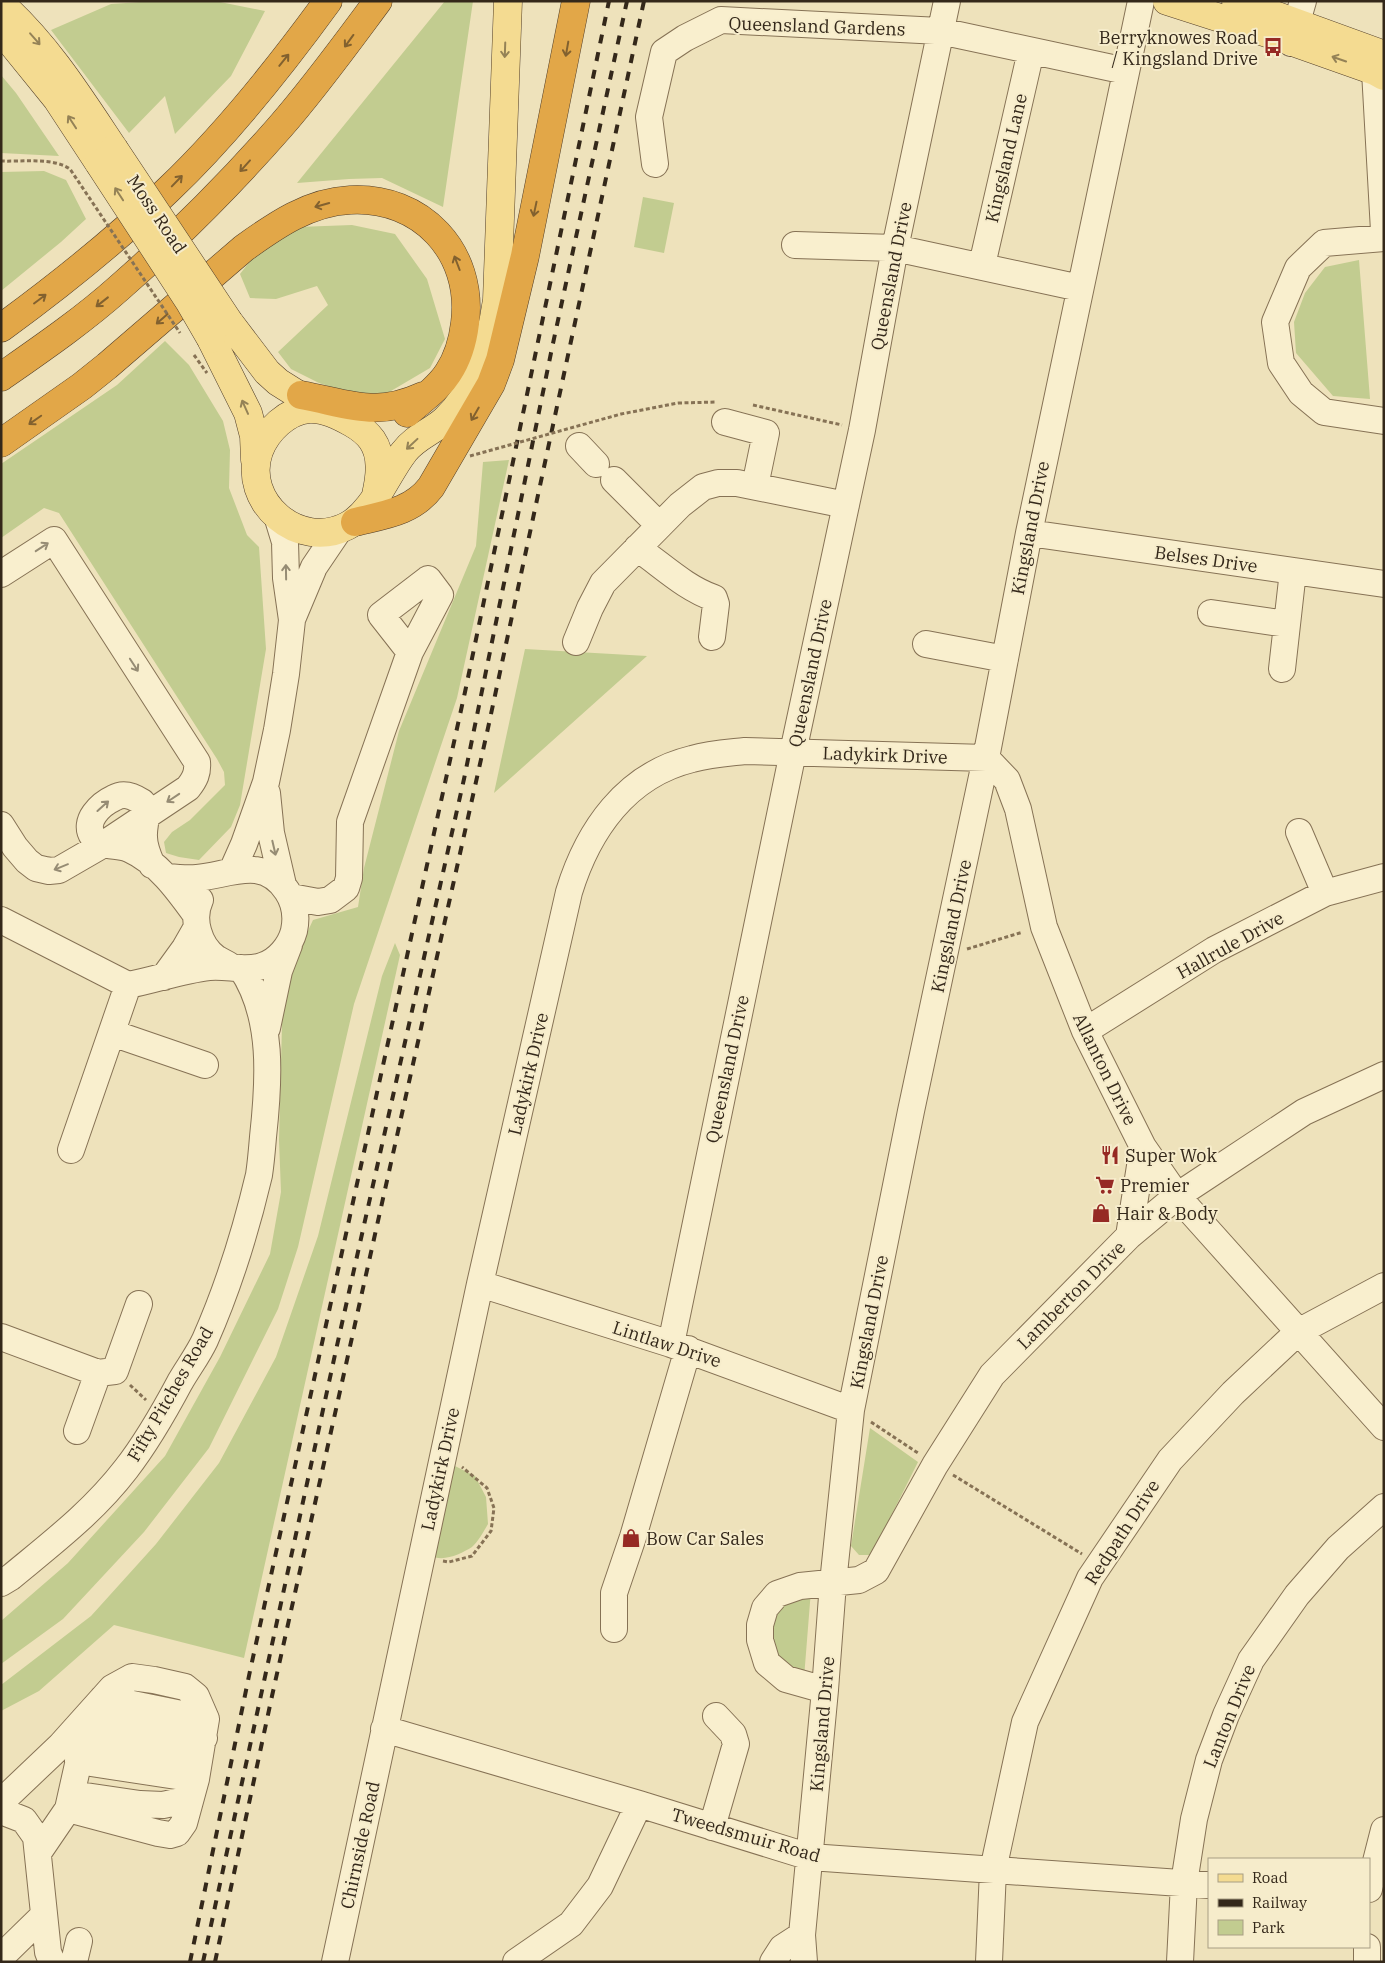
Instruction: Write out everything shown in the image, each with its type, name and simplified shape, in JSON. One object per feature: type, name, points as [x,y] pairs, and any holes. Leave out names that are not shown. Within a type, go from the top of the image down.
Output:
[{"type":"highway","points":[[1,328],[87,263],[169,189],[228,127],[303,36],[328,1]]},
{"type":"highway","points":[[1,377],[42,349],[118,290],[187,226],[281,126],[330,66],[378,1]]},
{"type":"highway","points":[[347,526],[407,508],[421,499],[431,487],[491,384],[510,323],[526,256],[576,1]]},
{"type":"highway","points":[[1,442],[94,376],[244,248],[268,230],[302,211],[325,204],[349,200],[371,200],[392,204],[413,213],[432,226],[454,256],[463,282],[466,299],[464,331],[457,354],[448,373],[439,385],[417,404],[366,409],[301,396]]},
{"type":"main road","points":[[490,1],[486,70],[485,236],[478,324],[463,365],[449,387],[426,405],[417,404],[388,418],[334,414],[311,409],[303,410],[290,416],[274,427],[267,435],[259,452],[256,472],[262,498],[278,518],[288,526],[307,532],[327,533],[347,526],[367,510],[391,469],[408,446],[444,422],[461,401],[479,369],[493,328],[499,268],[508,1]]},
{"type":"main road","points":[[1167,1],[1297,22]]},
{"type":"main road","points":[[1236,1],[1297,22],[1381,66]]},
{"type":"main road","name":"Moss Road","points":[[1,4],[49,57],[71,85],[106,156],[189,301],[204,337],[248,414],[254,436],[256,472]]},
{"type":"main road","name":"Moss Road","points":[[1,30],[106,156]]},
{"type":"main road","name":"Moss Road","points":[[204,337],[267,372],[278,382],[334,414]]},
{"type":"main road","points":[[334,414],[359,427],[372,440],[379,458],[380,476],[376,495]]},
{"type":"street","name":"Queensland Drive","points":[[614,1629],[614,1593],[636,1529],[679,1346],[793,752],[846,505],[895,248],[946,1]]},
{"type":"street","name":"Kingsland Drive","points":[[804,1962],[802,1935],[833,1583],[851,1410],[911,1111],[986,758],[1029,533],[1141,1]]},
{"type":"street","name":"Queensland Gardens","points":[[655,164],[649,117],[664,52],[685,38],[722,20],[940,31],[1126,71]]},
{"type":"street","name":"Kingsland Lane","points":[[982,265],[1031,51]]},
{"type":"street","points":[[1381,66],[1384,231]]},
{"type":"street","points":[[1384,238],[1324,243],[1298,268],[1275,322],[1281,364],[1301,393],[1324,412],[1384,421]]},
{"type":"street","points":[[795,245],[895,248],[982,265],[1080,288]]},
{"type":"street","points":[[724,422],[766,432],[755,486]]},
{"type":"street","points":[[596,463],[660,525]]},
{"type":"street","points":[[576,642],[603,583],[680,505],[704,487],[718,483],[737,483],[846,505]]},
{"type":"street","points":[[278,518],[285,542],[286,578],[292,620]]},
{"type":"street","points":[[164,977],[185,948],[196,921],[199,902],[209,885],[228,872],[244,844],[266,782],[283,692],[292,620],[305,584],[314,567],[347,526]]},
{"type":"street","name":"Belses Drive","points":[[1029,533],[1384,584]]},
{"type":"street","points":[[1,574],[54,540],[197,762],[198,771],[188,788],[104,844],[59,870],[49,871],[36,868],[8,845],[1,825]]},
{"type":"street","points":[[637,548],[685,584],[698,592],[714,598],[716,604],[712,637]]},
{"type":"street","points":[[1282,668],[1293,571]]},
{"type":"street","points":[[1211,613],[1287,624]]},
{"type":"street","points":[[926,644],[1005,659]]},
{"type":"street","points":[[1,920],[128,985],[209,966],[262,966],[276,959],[285,949],[302,914],[318,902],[330,900],[346,888],[348,883],[350,822],[410,652]]},
{"type":"street","name":"Ladykirk Drive","points":[[384,1729],[480,1284],[569,892],[577,867],[589,841],[622,798],[642,781],[669,766],[691,759],[745,751],[986,758]]},
{"type":"street","name":"Allanton Drive","points":[[986,758],[1007,780],[1018,809],[1044,926],[1085,1031],[1143,1147],[1177,1196],[1384,1427]]},
{"type":"street","points":[[266,782],[271,833],[287,891],[295,911],[294,931]]},
{"type":"street","points":[[235,967],[215,958],[202,942],[196,921],[159,871],[145,848],[145,805],[134,797],[119,795],[105,803],[91,820],[90,828],[93,836],[104,844],[128,849],[159,871],[195,879],[240,869],[257,870],[271,876],[287,891],[318,902]]},
{"type":"street","points":[[975,811],[1018,809]]},
{"type":"street","points":[[1298,832],[1325,893]]},
{"type":"street","name":"Hallrule Drive","points":[[1085,1031],[1214,950],[1325,893],[1384,877]]},
{"type":"street","name":"Fifty Pitches Road","points":[[1,1583],[82,1519],[126,1469],[162,1414],[204,1341],[235,1259],[259,1173],[267,1083],[266,1036],[278,971],[294,931]]},
{"type":"street","name":"Fifty Pitches Road","points":[[235,967],[249,980],[266,1036]]},
{"type":"street","points":[[71,1150],[128,985]]},
{"type":"street","points":[[112,1033],[205,1065]]},
{"type":"street","name":"Lamberton Drive","points":[[825,1690],[786,1679],[767,1663],[760,1640],[760,1625],[765,1608],[777,1594],[800,1586],[859,1580],[876,1571],[935,1465],[992,1375],[1129,1236],[1177,1196],[1304,1112],[1384,1075]]},
{"type":"street","points":[[1129,1236],[1143,1147]]},
{"type":"street","name":"Lintlaw Drive","points":[[480,1284],[679,1346],[851,1410]]},
{"type":"street","name":"Redpath Drive","points":[[989,1962],[993,1870],[1025,1722],[1090,1578],[1170,1460],[1233,1393],[1298,1332],[1384,1286]]},
{"type":"street","points":[[77,1431],[139,1304]]},
{"type":"street","points":[[1,1336],[107,1372]]},
{"type":"street","name":"Lanton Drive","points":[[1180,1962],[1196,1884],[1194,1819],[1209,1760],[1226,1715],[1251,1660],[1297,1595],[1338,1548],[1384,1507]]},
{"type":"street","points":[[38,1853],[70,1802],[88,1728],[112,1688],[132,1678],[154,1680],[185,1687],[196,1696],[199,1759],[163,1805],[70,1802]]},
{"type":"street","points":[[712,1826],[736,1744],[733,1734],[716,1716]]},
{"type":"street","points":[[1,1802],[60,1746],[88,1728],[199,1759]]},
{"type":"street","points":[[88,1728],[199,1759]]},
{"type":"street","name":"Tweedsmuir Road","points":[[384,1729],[639,1804],[810,1857],[1196,1884]]},
{"type":"street","name":"Chirnside Road","points":[[335,1962],[384,1729]]},
{"type":"street","points":[[516,1962],[571,1924],[600,1886],[639,1804]]},
{"type":"street","points":[[1,1811],[24,1820],[36,1837],[48,1952],[52,1962]]},
{"type":"street","points":[[1370,1885],[1384,1830]]},
{"type":"street","points":[[1370,1898],[1384,1899]]},
{"type":"street","points":[[1,1957],[44,1915]]},
{"type":"street","points":[[773,1962],[782,1948],[802,1935]]},
{"type":"street","points":[[1367,1948],[1367,1962]]},
{"type":"path","points":[[1,161],[56,164],[65,166],[70,170],[204,337],[207,373]]},
{"type":"path","points":[[470,456],[621,414],[678,403]]},
{"type":"path","points":[[945,955],[1044,926]]},
{"type":"path","points":[[107,1372],[162,1414]]},
{"type":"path","points":[[851,1410],[935,1465],[1100,1564]]},
{"type":"path","points":[[421,1560],[449,1562],[472,1556],[491,1531],[494,1508],[487,1488],[460,1466],[443,1459]]},
{"type":"green space","points":[[156,1],[215,1],[265,11],[231,76],[175,134],[165,96],[129,133],[51,30],[111,4]]},
{"type":"green space","points":[[445,1],[473,1],[443,207],[382,178],[297,183]]},
{"type":"green space","points":[[1,75],[16,93],[59,156],[1,153]]},
{"type":"green space","points":[[44,171],[66,180],[86,219],[1,291],[1,172]]},
{"type":"green space","points":[[643,197],[674,203],[664,253],[634,247]]},
{"type":"green space","points":[[352,225],[395,234],[427,279],[445,339],[430,368],[374,401],[319,383],[291,369],[278,352],[328,305],[317,286],[276,299],[250,298],[240,274],[257,252],[298,227]]},
{"type":"green space","points":[[1359,260],[1370,399],[1333,396],[1296,353],[1294,322],[1305,293],[1325,267]]},
{"type":"green space","points":[[165,341],[189,365],[223,421],[230,450],[229,488],[247,535],[259,547],[266,649],[240,805],[231,827],[199,860],[166,853],[164,842],[172,832],[190,820],[225,785],[224,772],[217,759],[59,513],[44,508],[1,538],[1,464],[117,385]]},
{"type":"green space","points":[[509,460],[457,698],[354,1004],[298,1247],[278,1309],[209,1448],[144,1532],[63,1619],[1,1664],[1,1621],[68,1563],[165,1456],[220,1357],[270,1254],[281,1192],[279,1140],[283,985],[313,920],[358,907],[364,868],[399,731],[476,546],[483,462]]},
{"type":"green space","points":[[525,649],[647,656],[494,793]]},
{"type":"green space","points":[[395,943],[400,955],[244,1658],[114,1625],[39,1691],[1,1711],[1,1685],[91,1616],[156,1544],[219,1463],[276,1357],[318,1236],[382,976]]},
{"type":"green space","points":[[870,1428],[918,1462],[874,1550],[870,1555],[859,1555],[851,1546]]},
{"type":"green space","points":[[449,1463],[475,1476],[486,1497],[488,1524],[472,1547],[457,1555],[440,1558],[430,1555]]},
{"type":"green space","points":[[811,1590],[804,1678],[770,1661],[766,1617],[776,1601]]},
{"type":"railway","points":[[190,1962],[250,1671],[465,692],[609,1]]},
{"type":"railway","points":[[203,1962],[336,1350],[464,779],[552,348],[627,1]]},
{"type":"railway","points":[[215,1962],[272,1696],[488,728],[644,1]]},
{"type":"place","name":"Berryknowes Road / Kingsland Drive","points":[[1273,47]]},
{"type":"place","name":"Super Wok","points":[[1110,1155]]},
{"type":"place","name":"Premier","points":[[1105,1185]]},
{"type":"place","name":"Hair & Body","points":[[1101,1213]]},
{"type":"place","name":"Bow Car Sales","points":[[631,1538]]}]
